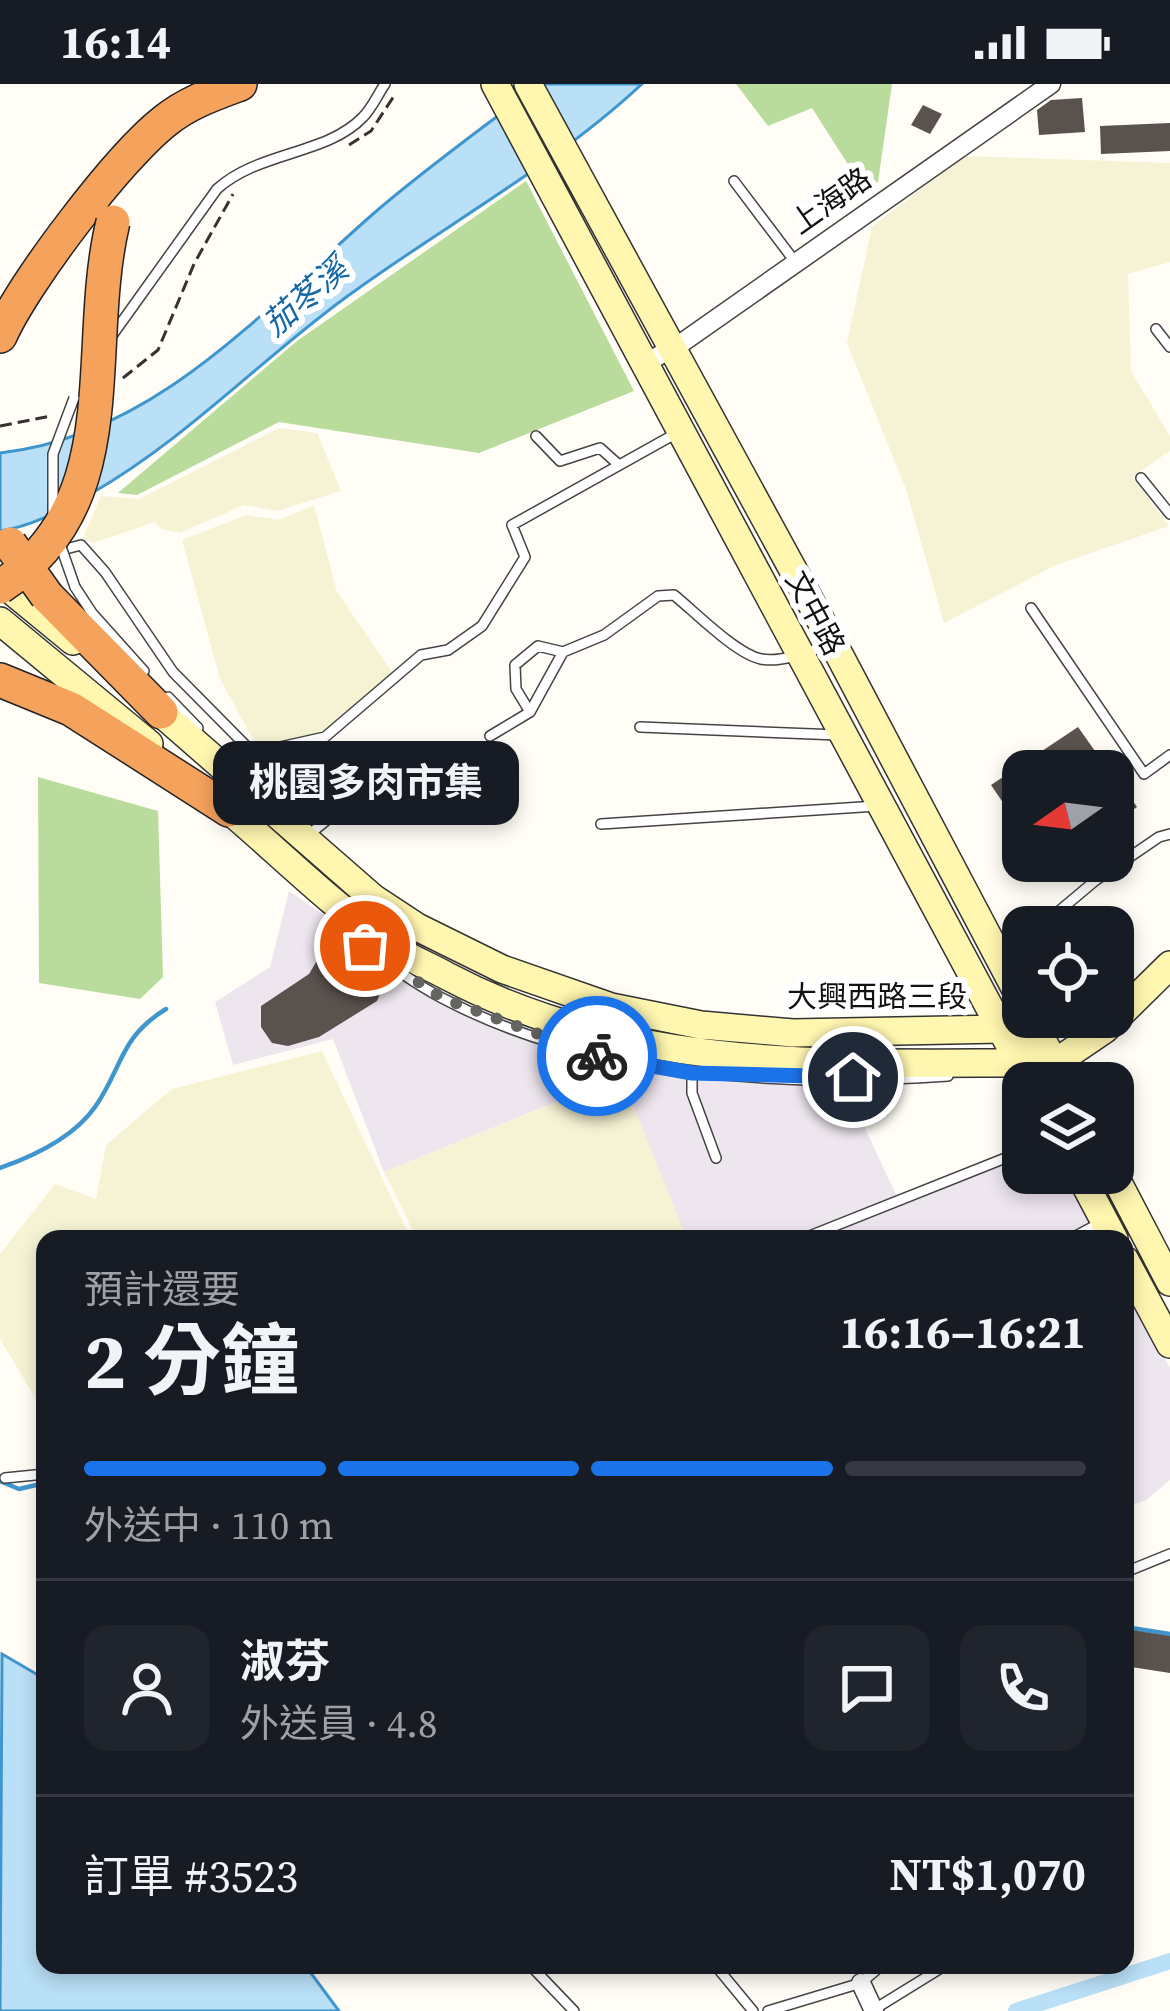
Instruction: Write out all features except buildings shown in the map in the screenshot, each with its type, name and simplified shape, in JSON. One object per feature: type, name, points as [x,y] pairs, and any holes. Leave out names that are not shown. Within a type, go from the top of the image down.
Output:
[{"type":"highway","points":[[0,584],[30,564],[54,537],[90,453],[100,302],[113,222],[131,182],[194,113],[242,84]]},
{"type":"highway","points":[[0,336],[47,261],[132,152],[187,105],[242,84]]},
{"type":"highway","points":[[0,527],[61,591],[161,712]]},
{"type":"highway","points":[[0,680],[71,709],[230,811]]},
{"type":"street","points":[[528,84],[548,120],[557,165]]},
{"type":"street","name":"上海路","points":[[644,364],[1051,84]]},
{"type":"street","points":[[500,92],[524,136],[557,165]]},
{"type":"street","points":[[524,136],[548,120]]},
{"type":"street","name":"文中路","points":[[557,165],[672,348],[1002,964]]},
{"type":"street","name":"文中路","points":[[557,165],[644,364],[1019,1062]]},
{"type":"street","name":"大興西路三段","points":[[0,584],[161,712],[305,848],[417,927],[502,969],[610,1007],[701,1025],[793,1033],[1001,1029],[1045,1062]]},
{"type":"street","points":[[0,621],[317,879],[392,947],[502,1005],[622,1042],[769,1060],[1002,1066]]},
{"type":"street","points":[[1071,1062],[1169,968]]},
{"type":"street","points":[[1090,1194],[1109,1230]]},
{"type":"street","points":[[1123,1194],[1170,1282]]},
{"type":"street","points":[[1134,1277],[1170,1344]]},
{"type":"street","points":[[861,1982],[873,2010]]},
{"type":"lane","points":[[86,372],[217,189],[256,163],[341,134],[364,116],[385,84]]},
{"type":"lane","points":[[734,181],[796,263]]},
{"type":"lane","points":[[1156,328],[1170,347]]},
{"type":"lane","points":[[0,567],[82,545],[172,672],[253,753],[330,812],[305,848],[123,650],[61,591],[60,547],[50,484],[52,454],[80,385]]},
{"type":"lane","points":[[253,753],[325,736],[421,655],[448,650],[482,626],[525,557],[512,525],[680,431]]},
{"type":"lane","points":[[536,436],[560,461],[600,448],[619,465]]},
{"type":"lane","points":[[1141,478],[1170,514]]},
{"type":"lane","points":[[530,712],[516,688],[515,665],[538,646],[563,652],[604,635],[658,596],[674,595],[760,659],[800,655],[832,643]]},
{"type":"lane","points":[[1031,608],[1144,774],[1170,755]]},
{"type":"lane","points":[[490,736],[530,712],[563,652]]},
{"type":"lane","points":[[64,720],[317,879]]},
{"type":"lane","points":[[640,727],[844,735]]},
{"type":"lane","points":[[601,824],[882,806]]},
{"type":"lane","points":[[1065,906],[1096,880],[1170,834]]},
{"type":"lane","points":[[346,910],[335,925],[442,998],[601,1058],[692,1073],[926,1077],[977,1074],[990,1062]]},
{"type":"lane","points":[[692,1073],[692,1093],[716,1158]]},
{"type":"lane","points":[[824,1230],[1002,1158]]},
{"type":"lane","points":[[5,1478],[36,1475]]},
{"type":"lane","points":[[1134,1568],[1170,1554]]},
{"type":"lane","points":[[539,1974],[574,2011]]},
{"type":"lane","points":[[722,1974],[753,2011]]},
{"type":"lane","points":[[768,2011],[861,1982],[871,1974]]},
{"type":"lane","points":[[873,2010],[931,1974]]},
{"type":"path","points":[[335,149],[370,131],[386,112],[397,84]]},
{"type":"path","points":[[118,381],[158,350],[216,219],[239,185]]},
{"type":"path","points":[[0,425],[66,411]]},
{"type":"shaded area","points":[[964,156],[1170,163],[1170,262],[1128,274],[1131,371],[1170,436],[1170,451],[1132,477],[1169,526],[1056,565],[944,623],[906,489],[847,343],[872,227]]},
{"type":"shaded area","points":[[279,428],[317,433],[341,491],[277,511],[244,505],[180,533],[161,529],[155,522],[93,543],[83,538],[101,496],[139,499]]},
{"type":"shaded area","points":[[314,505],[337,592],[392,672],[321,732],[257,746],[220,679],[182,540],[246,515],[279,520]]},
{"type":"shaded area","points":[[289,891],[413,976],[521,1027],[681,1069],[843,1081],[898,1199],[1002,1162],[1002,1194],[1076,1194],[1095,1230],[683,1230],[620,1076],[384,1172],[333,1039],[233,1065],[215,1002],[270,967]]},
{"type":"shaded area","points":[[322,1051],[407,1230],[36,1230],[36,1399],[0,1339],[0,1254],[55,1184],[96,1199],[106,1145],[172,1089]]},
{"type":"shaded area","points":[[621,1076],[683,1230],[413,1230],[384,1172]]},
{"type":"shaded area","points":[[1134,1302],[1170,1368],[1170,1480],[1134,1505]]},
{"type":"green space","points":[[736,84],[892,84],[878,182],[865,191],[812,108],[768,126]]},
{"type":"green space","points":[[526,181],[634,391],[479,453],[279,422],[137,495],[118,493],[297,341]]},
{"type":"green space","points":[[38,777],[158,811],[163,977],[140,999],[39,983]]},
{"type":"water","name":"茄苳溪","points":[[540,84],[642,84],[535,169],[345,298],[126,472],[48,516],[0,531],[0,453],[56,442],[108,422],[157,395],[248,327],[393,197]]},
{"type":"water","points":[[2,1654],[36,1674],[36,1974],[312,1974],[339,2011],[0,2011]]},
{"type":"waterway","points":[[0,1168],[76,1128],[95,1107],[130,1042],[166,1009]]},
{"type":"waterway","points":[[0,1481],[19,1489],[36,1485]]},
{"type":"waterway","points":[[1134,1628],[1170,1634]]},
{"type":"waterway","points":[[1134,1973],[1170,1961]]},
{"type":"waterway","points":[[1016,2011],[1130,1974]]},
{"type":"way so far","points":[[365,946],[442,998],[597,1056]]},
{"type":"place","name":"桃園多肉市集","points":[[365,946]]},
{"type":"route","points":[[597,1056],[692,1073],[853,1077]]}]
